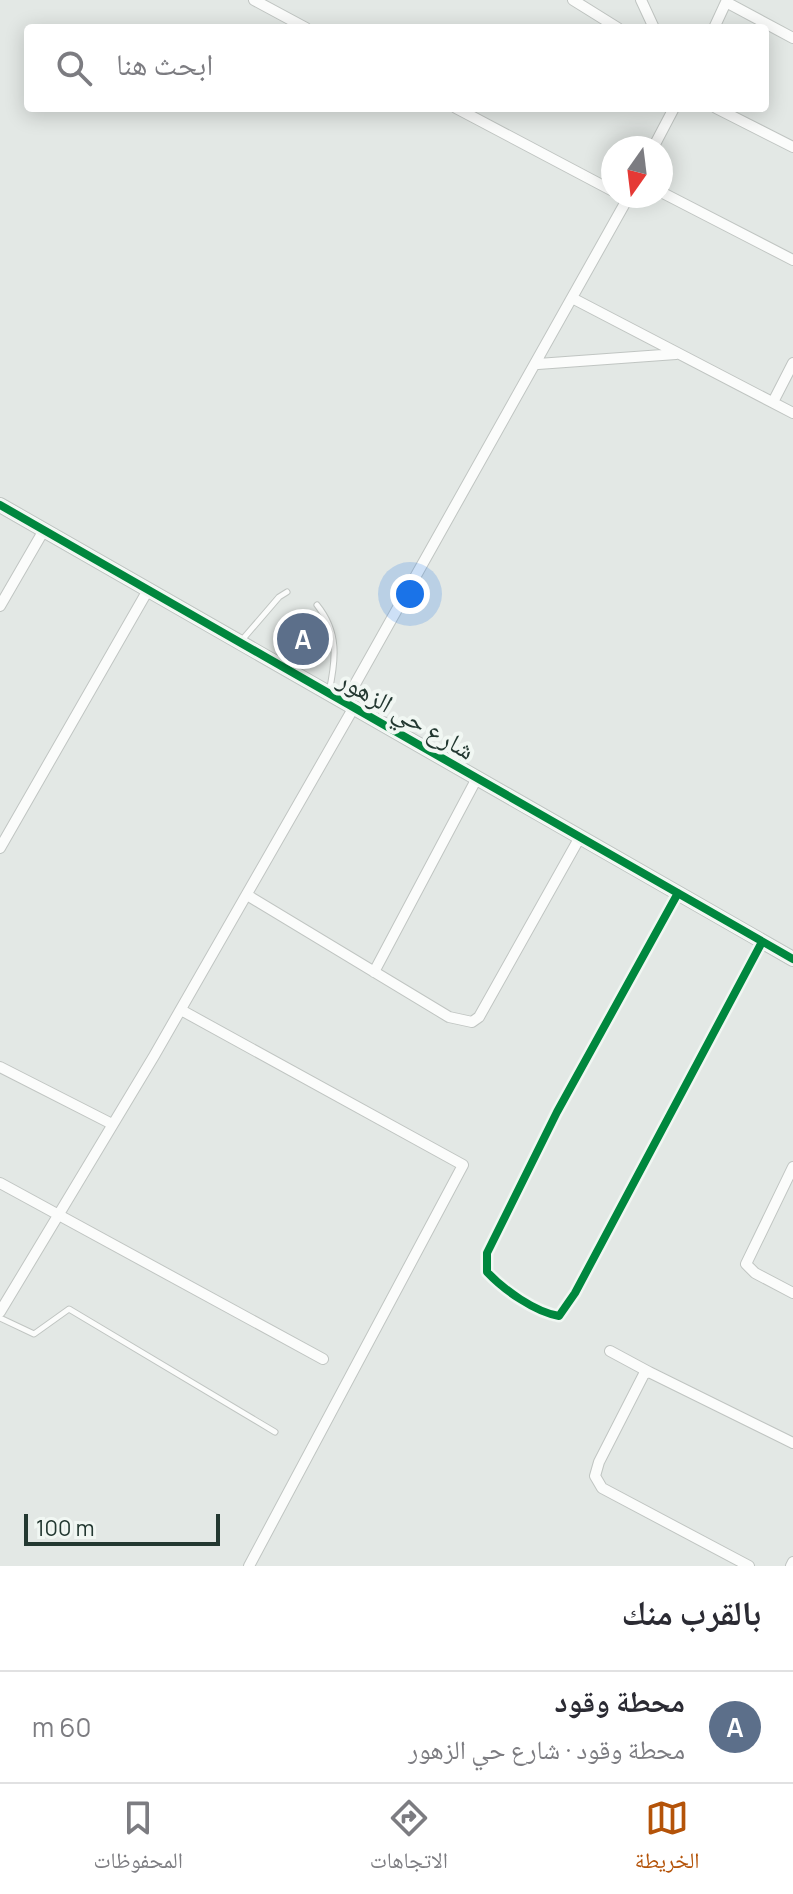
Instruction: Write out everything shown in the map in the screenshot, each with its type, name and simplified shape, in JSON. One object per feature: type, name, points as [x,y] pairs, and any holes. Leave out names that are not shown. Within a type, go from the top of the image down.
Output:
[{"type":"street","points":[[254,0],[299,24]]},
{"type":"street","points":[[573,0],[595,5],[614,24]]},
{"type":"street","points":[[641,0],[652,24]]},
{"type":"street","points":[[716,24],[727,1],[768,24]]},
{"type":"street","points":[[769,25],[793,38]]},
{"type":"street","points":[[464,112],[601,185]]},
{"type":"street","points":[[659,136],[672,112]]},
{"type":"street","points":[[725,112],[792,143]]},
{"type":"street","points":[[673,198],[793,260]]},
{"type":"street","points":[[0,1312],[247,895],[574,299],[620,208]]},
{"type":"street","points":[[574,299],[793,413]]},
{"type":"street","points":[[538,364],[678,354]]},
{"type":"street","points":[[773,402],[793,363]]},
{"type":"street","name":"شارع حي الزهور","points":[[0,505],[793,959]]},
{"type":"street","points":[[0,606],[44,530]]},
{"type":"street","points":[[0,848],[148,590]]},
{"type":"street","points":[[374,972],[477,778]]},
{"type":"street","points":[[247,895],[449,1017],[464,1022],[479,1017],[580,837]]},
{"type":"street","points":[[678,893],[557,1112],[487,1253],[487,1272],[497,1282],[547,1313],[559,1316],[575,1293],[762,942]]},
{"type":"street","points":[[181,1010],[463,1165],[249,1566]]},
{"type":"street","points":[[0,1067],[112,1124]]},
{"type":"street","points":[[793,1167],[746,1264],[755,1273],[793,1293]]},
{"type":"street","points":[[0,1183],[323,1359]]},
{"type":"street","points":[[610,1351],[793,1443]]},
{"type":"street","points":[[649,1372],[644,1374],[599,1462],[595,1476],[602,1488],[749,1566]]},
{"type":"lane","points":[[240,642],[279,597],[287,592]]},
{"type":"lane","points":[[317,605],[333,631],[335,661],[329,693]]},
{"type":"lane","points":[[0,1318],[34,1334],[69,1309],[275,1432]]},
{"type":"cycle path","points":[[0,505],[793,959]]},
{"type":"cycle path","points":[[678,893],[557,1112],[487,1253],[487,1272],[530,1305],[559,1316],[575,1293],[762,942]]},
{"type":"place","name":"محطة وقود","points":[[303,639]]}]
